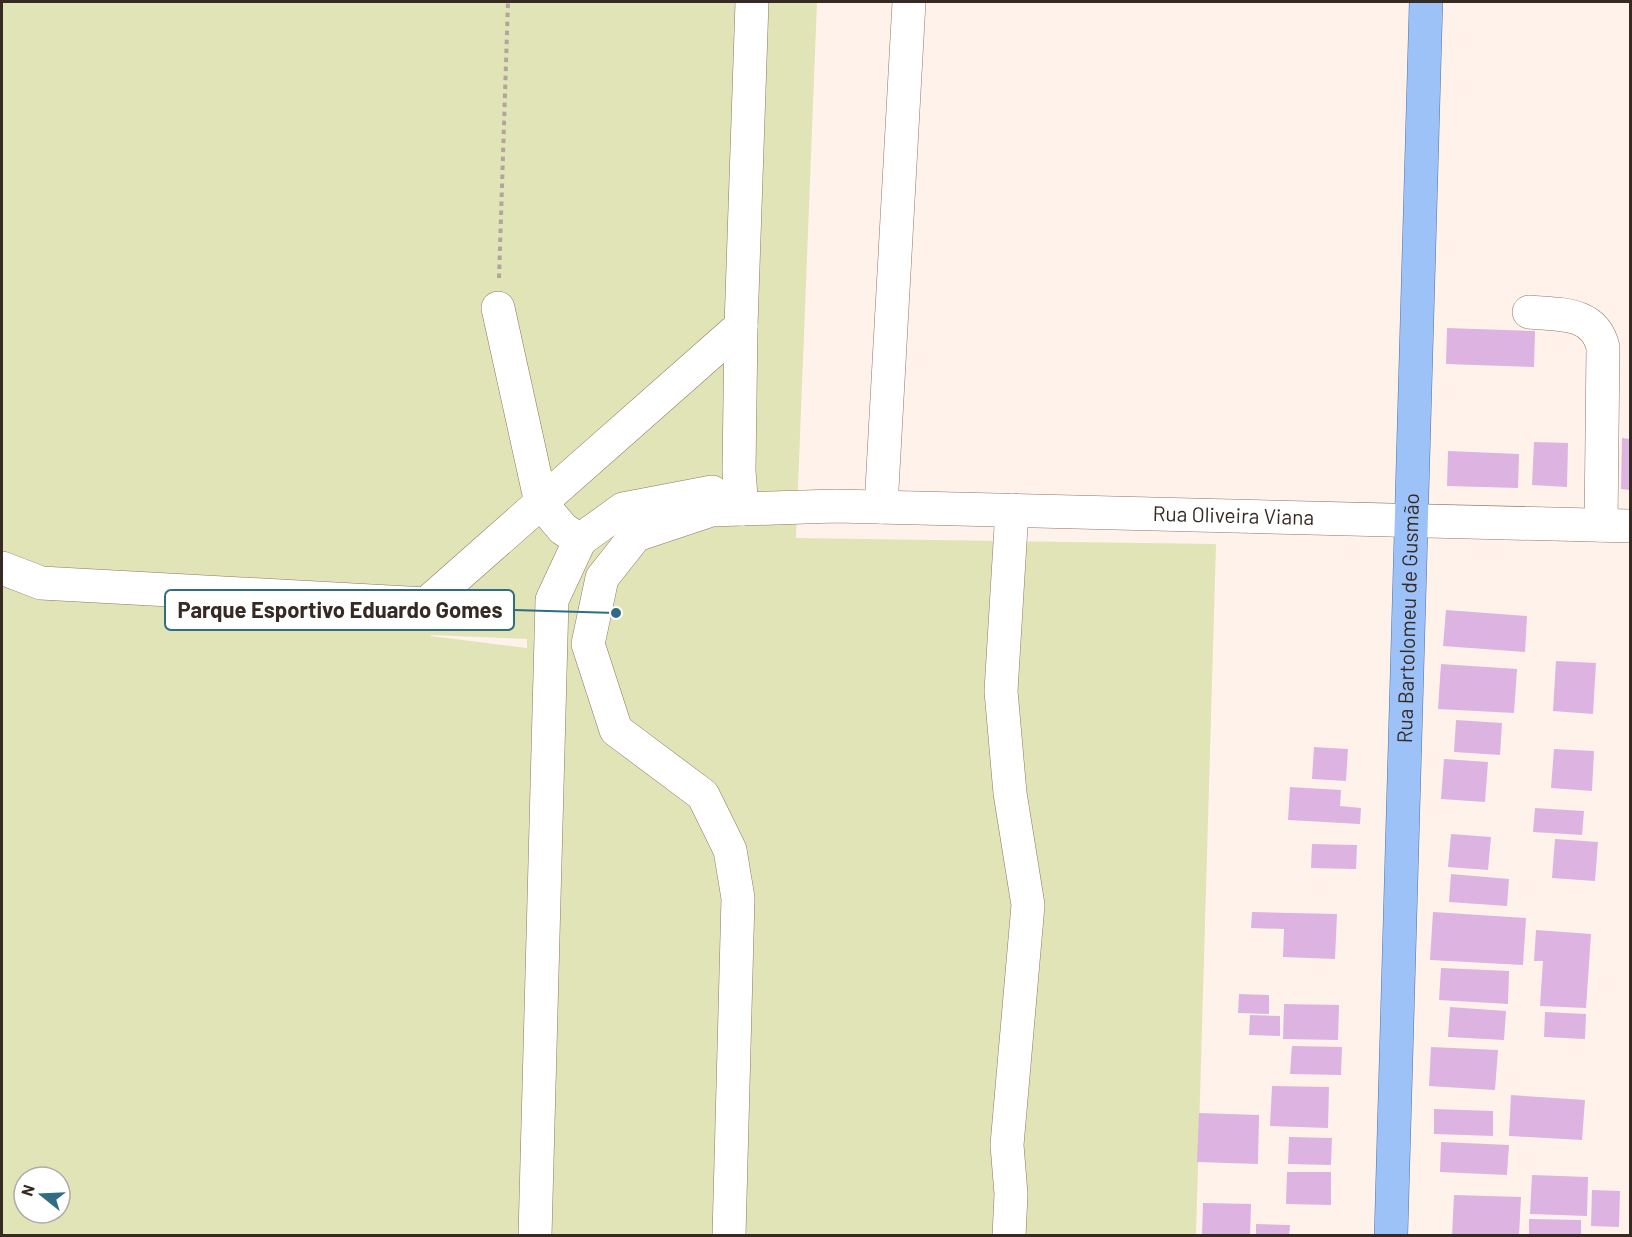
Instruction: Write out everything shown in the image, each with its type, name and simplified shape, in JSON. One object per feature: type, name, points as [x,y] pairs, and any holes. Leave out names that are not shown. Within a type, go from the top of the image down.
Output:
[{"type":"main road","name":"Rua Bartolomeu de Gusmão","points":[[1391,1236],[1426,2]]},
{"type":"street","points":[[741,503],[741,326],[752,2]]},
{"type":"street","points":[[880,507],[909,2]]},
{"type":"street","points":[[498,309],[542,503],[563,529],[580,540]]},
{"type":"street","points":[[1529,312],[1589,322],[1599,332],[1603,347],[1616,526]]},
{"type":"street","points":[[2,568],[41,583],[426,604],[741,326]]},
{"type":"street","points":[[535,1236],[552,600],[580,540],[623,509],[710,492],[741,503]]},
{"type":"street","points":[[729,1236],[738,898],[730,850],[703,795],[616,729],[588,644],[602,578],[636,535],[711,510],[741,503]]},
{"type":"street","name":"Rua Oliveira Viana","points":[[741,503],[1616,526]]},
{"type":"street","points":[[1009,1236],[1011,1194],[1007,1145],[1028,905],[1010,794],[1001,691],[1012,510]]},
{"type":"path","points":[[498,309],[508,2]]},
{"type":"green space","points":[[2,2],[817,2],[796,538],[1216,544],[1196,1235],[2,1236]],"holes":[[[431,635],[527,639],[527,648]]]},
{"type":"building","points":[[1447,328],[1535,331],[1534,367],[1446,364]]},
{"type":"building","points":[[1622,438],[1630,439],[1630,490],[1621,489]]},
{"type":"building","points":[[1534,442],[1568,443],[1567,487],[1532,485]]},
{"type":"building","points":[[1448,451],[1519,454],[1518,488],[1447,486]]},
{"type":"building","points":[[1446,610],[1527,616],[1525,652],[1443,646]]},
{"type":"building","points":[[1556,661],[1596,663],[1593,714],[1553,711]]},
{"type":"building","points":[[1441,664],[1517,669],[1514,713],[1438,709]]},
{"type":"building","points":[[1456,720],[1502,723],[1500,755],[1454,752]]},
{"type":"building","points":[[1314,747],[1348,749],[1346,781],[1312,779]]},
{"type":"building","points":[[1554,749],[1594,751],[1592,791],[1551,788]]},
{"type":"building","points":[[1444,759],[1488,762],[1485,802],[1441,799]]},
{"type":"building","points":[[1290,787],[1341,790],[1340,806],[1361,808],[1360,824],[1288,820]]},
{"type":"building","points":[[1535,808],[1584,811],[1582,835],[1533,832]]},
{"type":"building","points":[[1451,834],[1491,837],[1488,870],[1448,867]]},
{"type":"building","points":[[1555,839],[1598,842],[1595,881],[1552,878]]},
{"type":"building","points":[[1312,844],[1357,845],[1356,869],[1311,868]]},
{"type":"building","points":[[1451,874],[1509,879],[1507,906],[1449,902]]},
{"type":"building","points":[[1252,912],[1337,914],[1335,959],[1283,957],[1284,929],[1251,928]]},
{"type":"building","points":[[1433,912],[1526,918],[1523,965],[1430,960]]},
{"type":"building","points":[[1536,930],[1591,934],[1586,1008],[1540,1006],[1543,961],[1534,961]]},
{"type":"building","points":[[1441,968],[1509,971],[1508,1004],[1439,1000]]},
{"type":"building","points":[[1239,994],[1269,995],[1269,1014],[1238,1013]]},
{"type":"building","points":[[1284,1004],[1339,1005],[1338,1040],[1283,1039]]},
{"type":"building","points":[[1450,1007],[1506,1011],[1504,1040],[1448,1037]]},
{"type":"building","points":[[1545,1012],[1586,1014],[1585,1039],[1544,1037]]},
{"type":"building","points":[[1250,1015],[1280,1016],[1280,1036],[1249,1035]]},
{"type":"building","points":[[1292,1046],[1342,1047],[1341,1075],[1290,1074]]},
{"type":"building","points":[[1431,1047],[1498,1050],[1495,1090],[1429,1086]]},
{"type":"building","points":[[1272,1086],[1329,1087],[1328,1128],[1270,1126]]},
{"type":"building","points":[[1511,1095],[1585,1100],[1582,1140],[1509,1136]]},
{"type":"building","points":[[1434,1109],[1493,1111],[1493,1136],[1434,1134]]},
{"type":"building","points":[[1199,1113],[1259,1115],[1258,1164],[1197,1162]]},
{"type":"building","points":[[1289,1137],[1332,1138],[1331,1165],[1288,1164]]},
{"type":"building","points":[[1441,1142],[1509,1145],[1507,1175],[1440,1172]]},
{"type":"building","points":[[1287,1172],[1331,1172],[1331,1205],[1286,1204]]},
{"type":"building","points":[[1532,1175],[1588,1177],[1587,1216],[1530,1214]]},
{"type":"building","points":[[1592,1190],[1620,1191],[1619,1227],[1591,1226]]},
{"type":"building","points":[[1454,1195],[1521,1197],[1519,1236],[1452,1236]]},
{"type":"building","points":[[1203,1203],[1251,1204],[1250,1236],[1202,1236]]},
{"type":"building","points":[[1529,1219],[1581,1220],[1581,1236],[1529,1236]]},
{"type":"building","points":[[1256,1224],[1290,1225],[1289,1236],[1256,1236]]},
{"type":"place","name":"Parque Esportivo Eduardo Gomes","points":[[616,613]]}]
